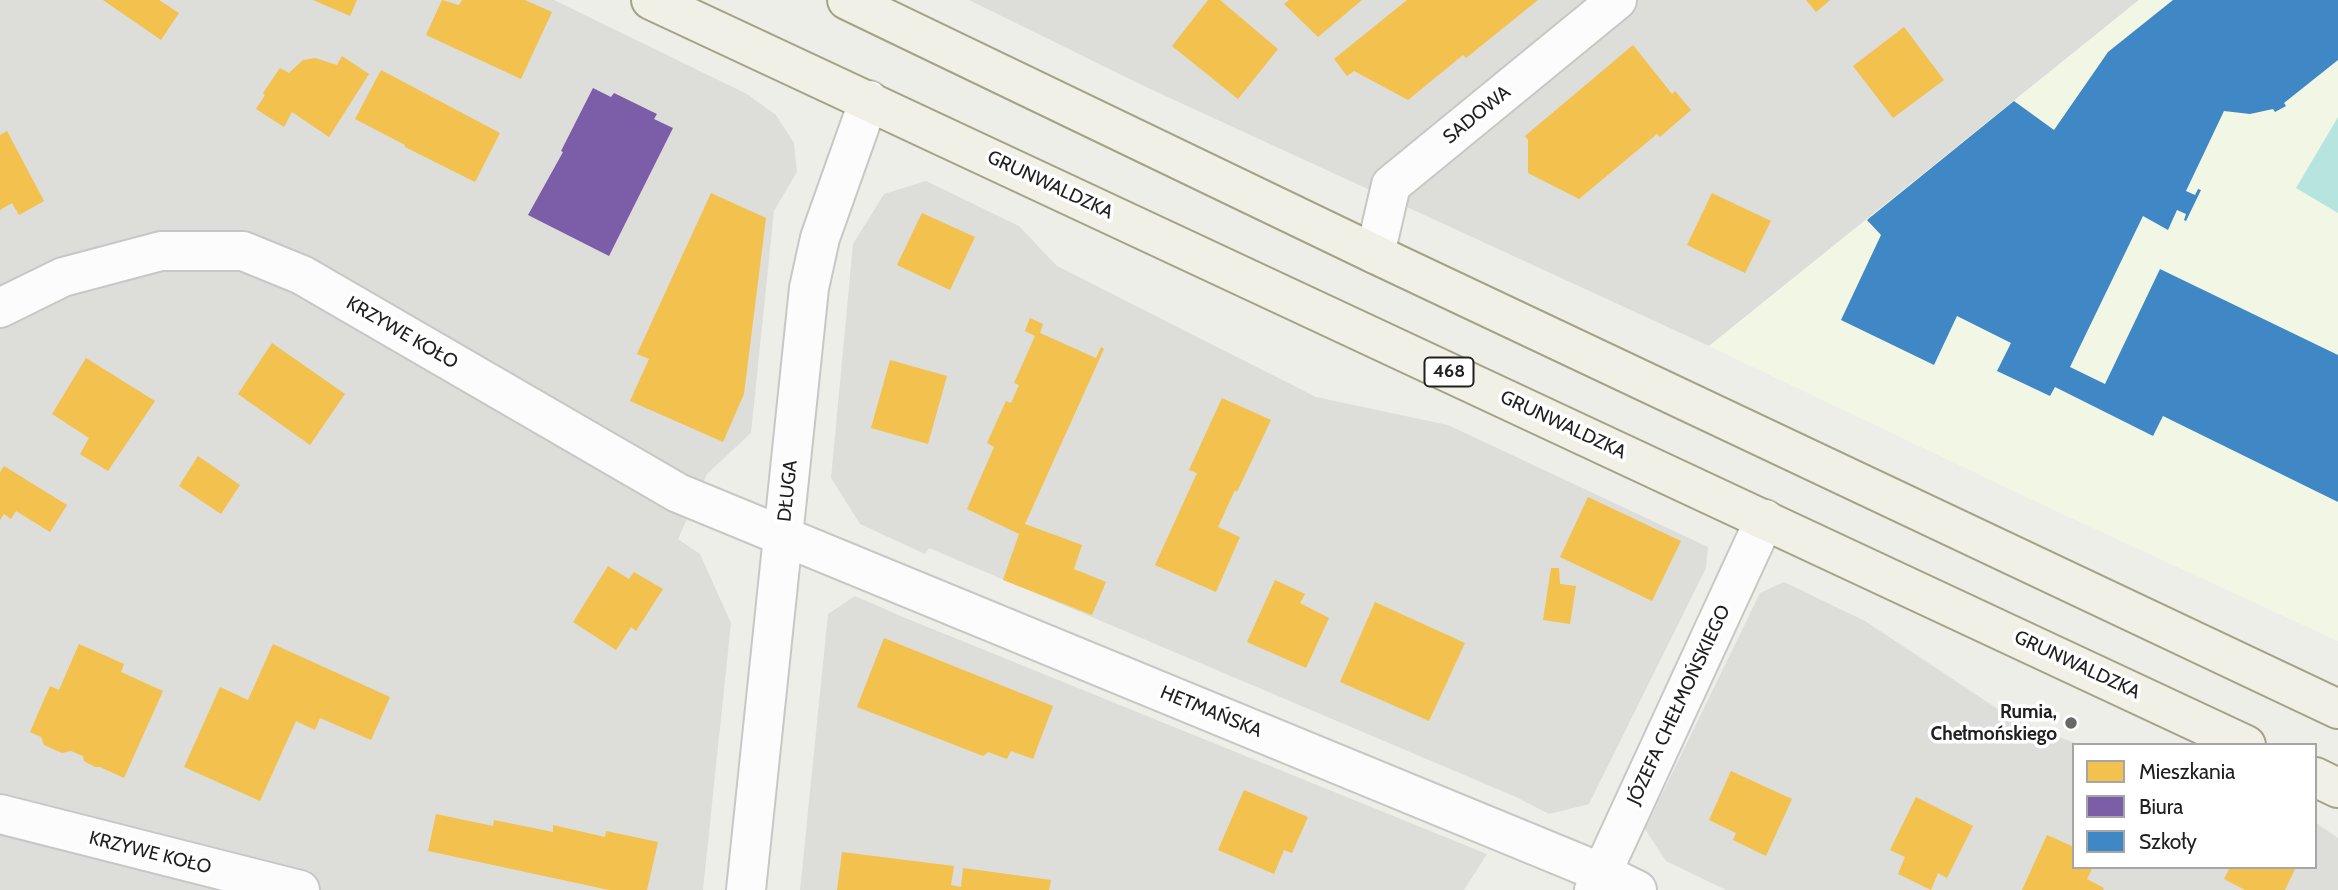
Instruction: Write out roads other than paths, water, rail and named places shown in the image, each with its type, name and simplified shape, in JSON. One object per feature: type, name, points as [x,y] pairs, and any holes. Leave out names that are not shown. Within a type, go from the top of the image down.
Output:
[{"type":"main road","name":"GRUNWALDZKA","points":[[651,0],[2242,743]]},
{"type":"main road","points":[[872,5],[1374,254],[2338,709]]},
{"type":"main road","points":[[2317,778],[2338,788]]},
{"type":"street","name":"SADOWA","points":[[1374,254],[1391,185],[1617,0]]},
{"type":"street","name":"DŁUGA","points":[[746,890],[809,288],[820,238],[869,100]]},
{"type":"street","name":"KRZYWE KOŁO","points":[[0,308],[63,277],[161,251],[243,251],[302,275],[678,493],[784,537]]},
{"type":"street","name":"JÓZEFA CHEŁMOŃSKIEGO","points":[[1598,881],[1765,519]]},
{"type":"street","name":"HETMAŃSKA","points":[[784,537],[1598,881],[1637,890]]},
{"type":"street","name":"KRZYWE KOŁO","points":[[0,814],[300,890]]},
{"type":"place","name":"Rumia, Chełmońskiego","points":[[2071,723]]}]
